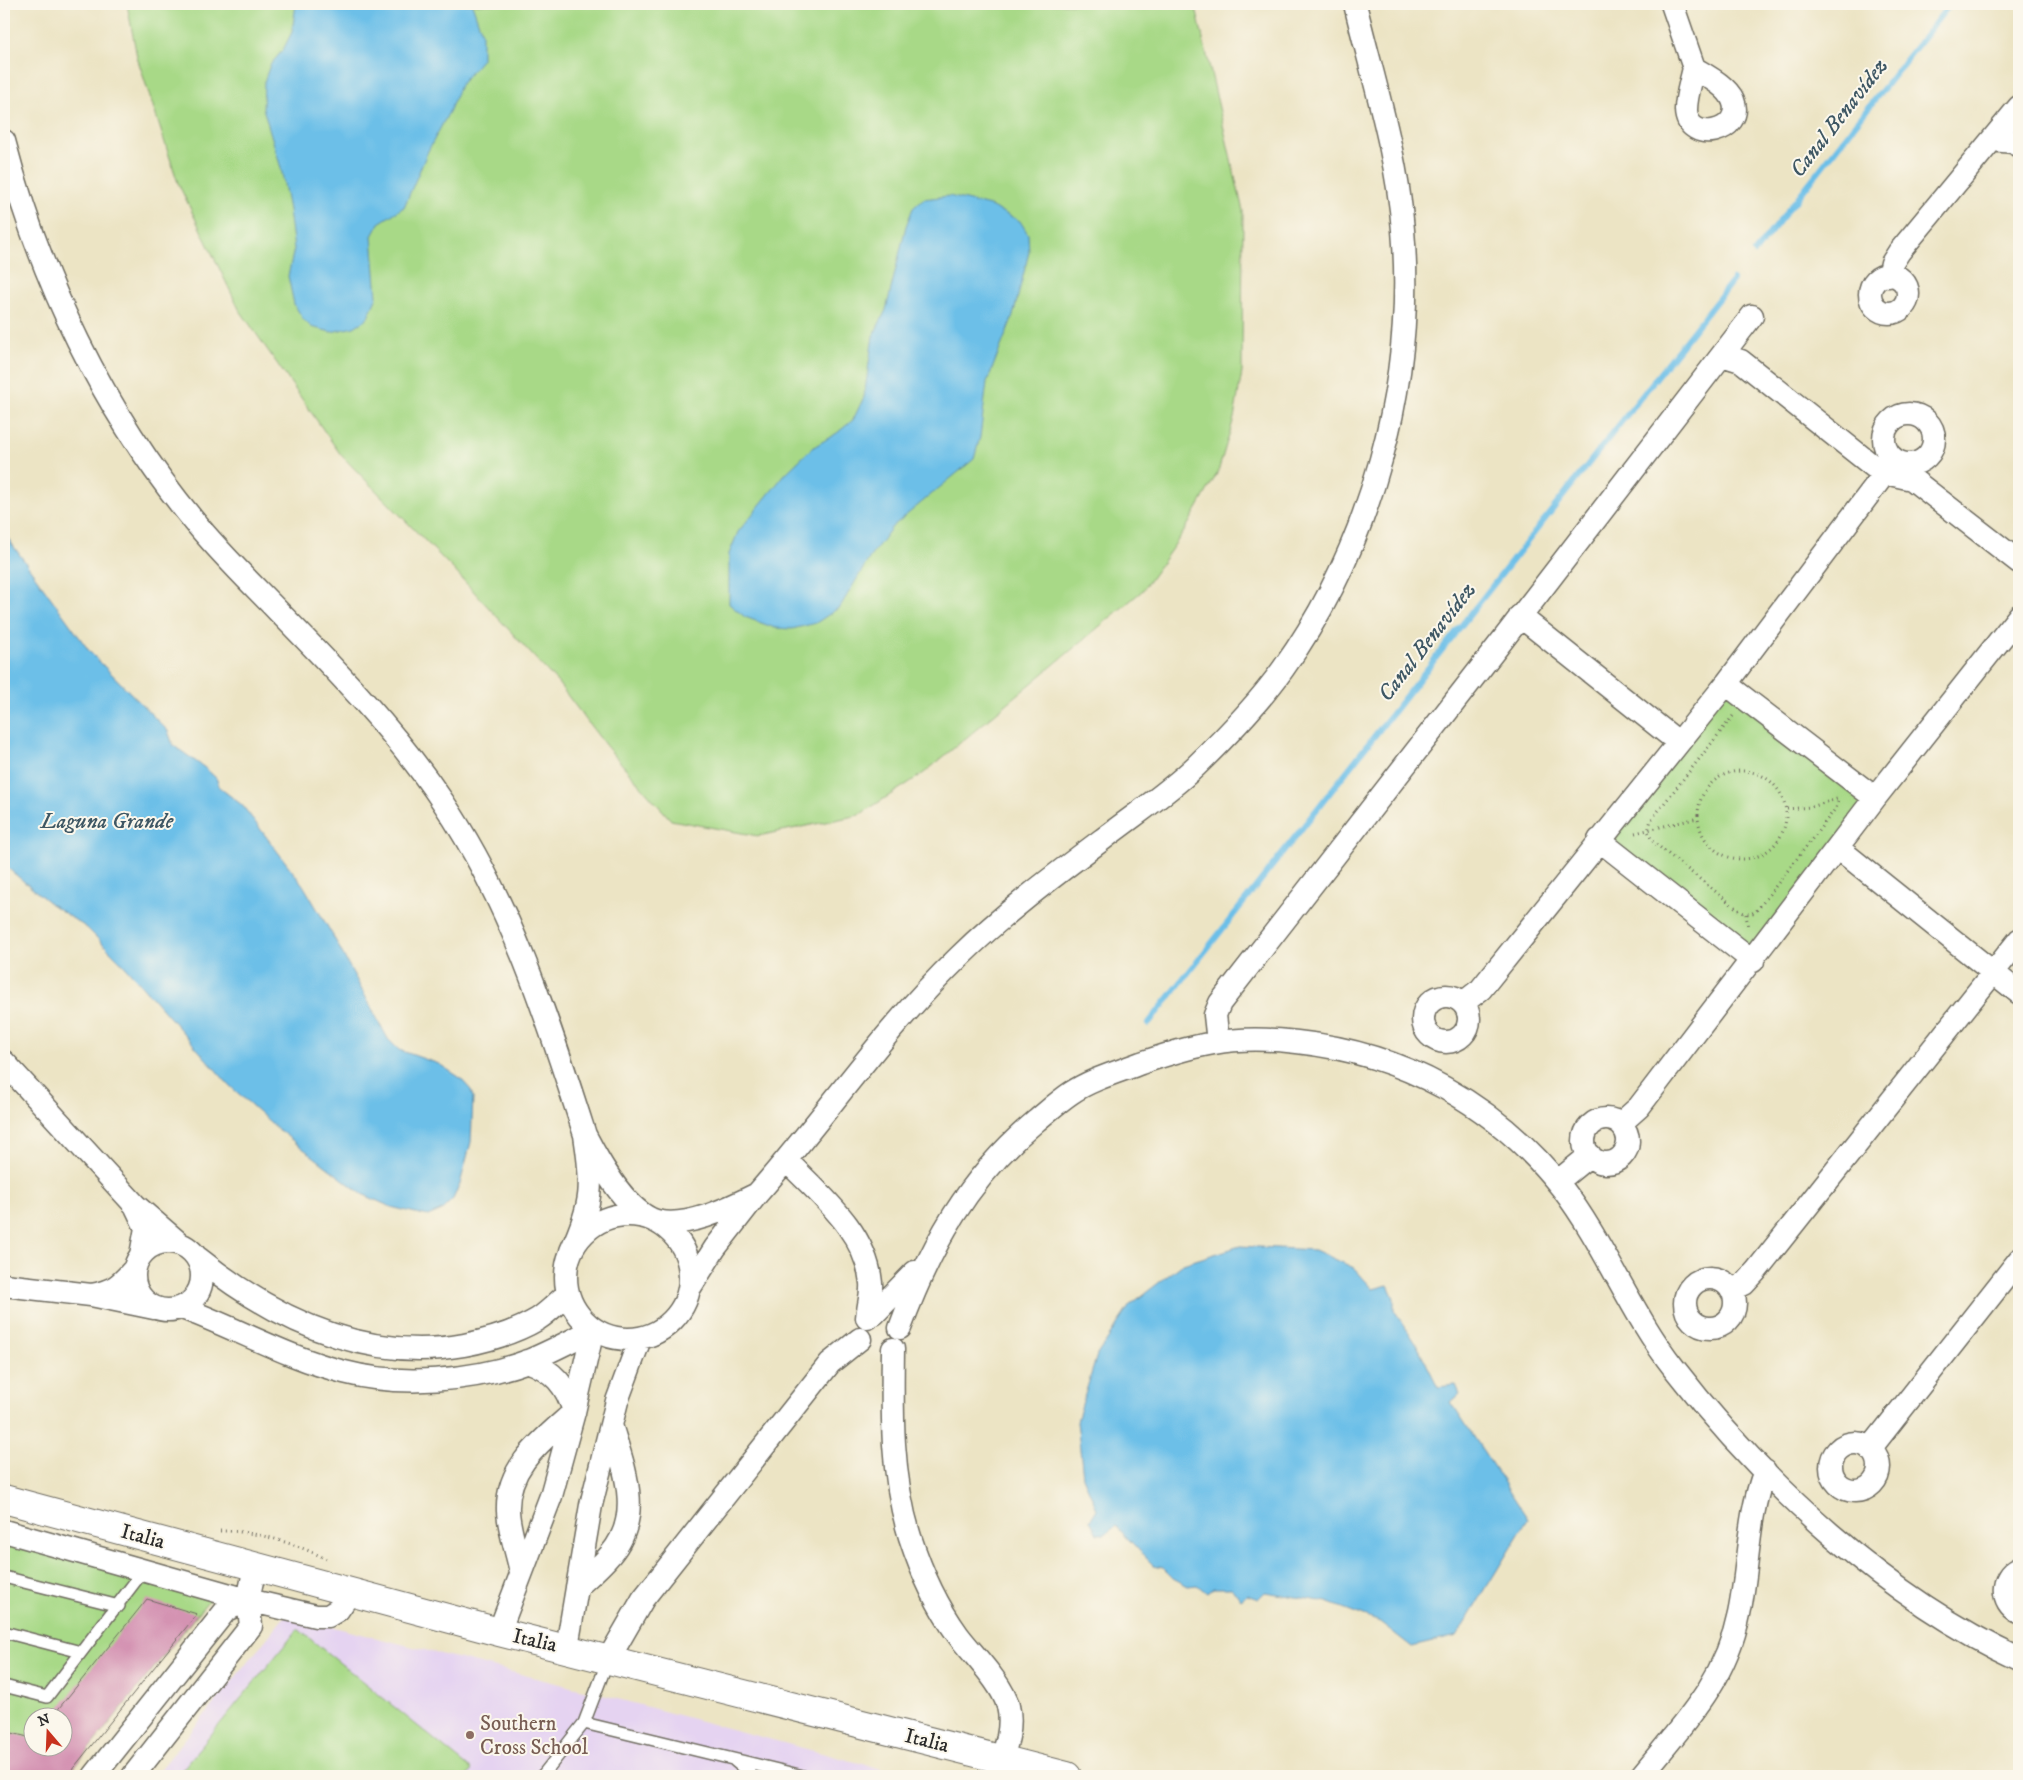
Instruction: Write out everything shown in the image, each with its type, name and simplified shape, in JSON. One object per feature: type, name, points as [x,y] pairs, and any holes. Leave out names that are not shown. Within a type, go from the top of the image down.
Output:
[{"type":"street","points":[[4,141],[33,237],[60,302],[86,358],[121,418],[193,520],[355,692],[405,751],[443,803],[487,877],[518,943],[548,1020],[585,1136],[591,1192],[585,1220],[571,1250],[566,1272],[567,1294],[577,1314],[593,1330],[608,1337],[624,1340],[640,1339],[658,1332],[674,1321],[685,1304],[691,1286],[715,1248],[757,1194],[906,1013],[959,957],[1031,894],[1167,792],[1197,765],[1262,697],[1302,641],[1343,564],[1369,500],[1385,449],[1398,382],[1404,323],[1404,234],[1398,188],[1389,136],[1355,4]]},
{"type":"street","points":[[1672,4],[1694,68]]},
{"type":"street","points":[[1889,276],[1892,264],[1899,252],[2019,107]]},
{"type":"street","points":[[1993,140],[2013,142],[2019,146]]},
{"type":"street","points":[[1218,1042],[1216,1015],[1220,1003],[1752,316]]},
{"type":"street","points":[[1722,355],[1742,361],[1873,466],[1889,465],[1912,479],[2019,562]]},
{"type":"street","points":[[1462,1003],[1481,989],[1726,684],[1889,465]]},
{"type":"street","points":[[1520,616],[1678,742]]},
{"type":"street","points":[[1620,1124],[1640,1107],[1753,961],[1875,798],[2019,616]]},
{"type":"street","points":[[1726,684],[1875,798]]},
{"type":"street","points":[[1600,840],[1753,961]]},
{"type":"street","points":[[1838,848],[2019,993]]},
{"type":"street","points":[[1731,1290],[1744,1284],[1756,1271],[2019,940]]},
{"type":"street","points":[[929,1257],[894,1296],[870,1316],[860,1328],[860,1339],[863,1346],[874,1353],[887,1353],[893,1350],[900,1340],[900,1328],[929,1257],[954,1212],[989,1165],[1018,1137],[1072,1092],[1095,1081],[1175,1052],[1218,1042],[1285,1040],[1332,1046],[1402,1066],[1438,1083],[1481,1109],[1513,1136],[1556,1182],[1592,1234],[1641,1321],[1661,1351],[1737,1444],[1764,1471],[1809,1513],[1886,1578],[1976,1638],[2019,1659]]},
{"type":"street","points":[[4,1062],[135,1205],[179,1243],[187,1247],[198,1258],[246,1294],[291,1320],[319,1332],[351,1341],[401,1350],[438,1349],[481,1342],[509,1332],[540,1318],[567,1294]]},
{"type":"street","points":[[1606,1120],[1620,1124],[1628,1136],[1628,1142],[1623,1155],[1612,1163],[1604,1163],[1590,1155],[1585,1145],[1585,1138],[1592,1125],[1606,1120]]},
{"type":"street","points":[[585,1136],[618,1189],[634,1206],[670,1230],[683,1246],[690,1265],[691,1286]]},
{"type":"street","points":[[1556,1182],[1590,1155]]},
{"type":"street","points":[[786,1160],[837,1213],[853,1233],[861,1249],[872,1284],[870,1316]]},
{"type":"street","points":[[571,1250],[582,1235],[597,1223],[614,1216],[634,1215],[675,1222],[702,1218],[728,1209],[757,1194]]},
{"type":"street","points":[[135,1205],[146,1228],[134,1278],[140,1296],[154,1308]]},
{"type":"street","points":[[91,1295],[110,1291],[121,1284],[148,1248],[168,1241],[179,1243]]},
{"type":"street","points":[[4,1285],[91,1295],[173,1311],[192,1302],[199,1292],[203,1281],[203,1270],[198,1258]]},
{"type":"street","points":[[1870,1448],[2019,1260]]},
{"type":"street","points":[[182,1308],[344,1372],[386,1380],[427,1380],[472,1375],[527,1361],[593,1330]]},
{"type":"street","points":[[870,1316],[887,1314],[892,1317],[900,1328]]},
{"type":"street","points":[[499,1632],[550,1496],[574,1412],[593,1330]]},
{"type":"street","points":[[567,1647],[591,1505],[617,1400],[640,1339]]},
{"type":"street","points":[[609,1658],[643,1600],[655,1584],[830,1363],[860,1339]]},
{"type":"street","points":[[893,1350],[892,1425],[896,1469],[906,1522],[924,1572],[940,1607],[957,1634],[1003,1695],[1008,1707],[1010,1723],[1008,1740],[999,1767]]},
{"type":"street","points":[[527,1361],[541,1366],[553,1374],[570,1398],[574,1412]]},
{"type":"street","points":[[521,1572],[508,1512],[511,1486],[525,1458],[574,1412]]},
{"type":"street","points":[[577,1587],[611,1555],[622,1537],[629,1512],[628,1481],[611,1424]]},
{"type":"street","points":[[1641,1776],[1706,1697],[1731,1644],[1739,1615],[1756,1497],[1764,1471]]},
{"type":"street","name":"Italia","points":[[4,1499],[499,1632],[609,1658],[999,1767],[1067,1776]]},
{"type":"street","points":[[4,1531],[248,1600],[316,1616],[328,1616],[338,1610],[351,1591]]},
{"type":"street","points":[[133,1776],[251,1626],[248,1600],[255,1567]]},
{"type":"street","points":[[2019,1568],[2010,1575],[2004,1590],[2009,1605],[2019,1613]]},
{"type":"street","points":[[94,1776],[226,1610],[248,1600]]},
{"type":"lane","points":[[4,1686],[47,1697],[119,1606],[144,1570]]},
{"type":"lane","points":[[4,1576],[119,1606]]},
{"type":"lane","points":[[4,1632],[81,1652]]},
{"type":"lane","points":[[542,1776],[584,1723],[609,1658]]},
{"type":"lane","points":[[584,1723],[803,1776]]},
{"type":"lane","points":[[734,1760],[753,1776]]},
{"type":"path","points":[[1733,717],[1651,820],[1648,831],[1652,841],[1740,911],[1746,914],[1754,913],[1836,808],[1839,796]]},
{"type":"path","points":[[1746,771],[1760,774],[1778,789],[1787,810],[1786,824],[1777,843],[1760,856],[1747,860],[1732,859],[1719,854],[1708,844],[1701,832],[1698,818],[1699,803],[1706,790],[1717,779],[1730,772],[1746,771]]},
{"type":"path","points":[[1787,810],[1812,807],[1839,796],[1875,798]]},
{"type":"path","points":[[1600,840],[1648,831],[1698,818]]},
{"type":"shaded area","name":"Southern Cross School","points":[[286,1615],[595,1693],[908,1776],[155,1776]]},
{"type":"green space","points":[[127,4],[1195,4],[1243,211],[1242,372],[1234,418],[1218,472],[1185,530],[1142,591],[924,773],[859,815],[758,836],[671,820],[606,746],[558,683],[453,569],[341,455],[239,309],[178,183],[137,57]]},
{"type":"green space","points":[[1726,684],[1875,798],[1753,961],[1599,840]]},
{"type":"green space","points":[[4,1538],[212,1596],[67,1776],[4,1776]]},
{"type":"green space","points":[[298,1629],[472,1770],[467,1776],[177,1776]]},
{"type":"water","points":[[296,4],[472,4],[482,33],[482,59],[460,85],[450,110],[428,151],[404,207],[379,223],[372,236],[377,297],[367,319],[354,327],[331,332],[311,327],[303,319],[294,304],[288,276],[294,249],[289,210],[281,168],[263,108],[264,82],[270,65],[283,50],[292,32]]},
{"type":"water","points":[[949,196],[990,206],[1020,221],[1028,234],[1029,252],[1013,316],[987,382],[980,437],[974,459],[892,527],[870,557],[840,607],[816,623],[792,629],[775,628],[745,617],[729,604],[729,554],[738,532],[785,474],[812,448],[837,433],[853,420],[864,397],[873,336],[886,310],[906,226],[913,208],[923,199]]},
{"type":"water","name":"Laguna Grande","points":[[4,533],[90,652],[168,731],[173,745],[205,768],[216,778],[220,788],[242,805],[303,885],[332,934],[388,1039],[399,1050],[439,1064],[459,1077],[471,1090],[473,1098],[471,1142],[460,1184],[453,1199],[442,1210],[428,1216],[391,1207],[362,1194],[279,1130],[229,1085],[121,962],[87,928],[51,904],[4,865]]},
{"type":"water","points":[[1240,1246],[1315,1250],[1354,1268],[1373,1289],[1388,1285],[1394,1298],[1394,1310],[1417,1345],[1438,1387],[1456,1385],[1460,1394],[1451,1402],[1528,1519],[1457,1636],[1412,1647],[1380,1622],[1327,1602],[1265,1592],[1258,1599],[1247,1595],[1241,1600],[1232,1588],[1213,1588],[1207,1593],[1197,1585],[1188,1586],[1173,1578],[1163,1568],[1154,1566],[1116,1526],[1105,1534],[1097,1534],[1090,1520],[1097,1509],[1083,1477],[1077,1421],[1097,1355],[1130,1305],[1183,1264]]},
{"type":"building","points":[[147,1599],[197,1614],[67,1776],[4,1776],[4,1731],[22,1736],[22,1758],[72,1758],[72,1708],[59,1708]]},
{"type":"waterway","name":"Canal Benavídez","points":[[1755,252],[1950,4]]},
{"type":"waterway","name":"Canal Benavídez","points":[[1148,1024],[1733,280]]},
{"type":"place","name":"Southern Cross School","points":[[470,1735]]}]
